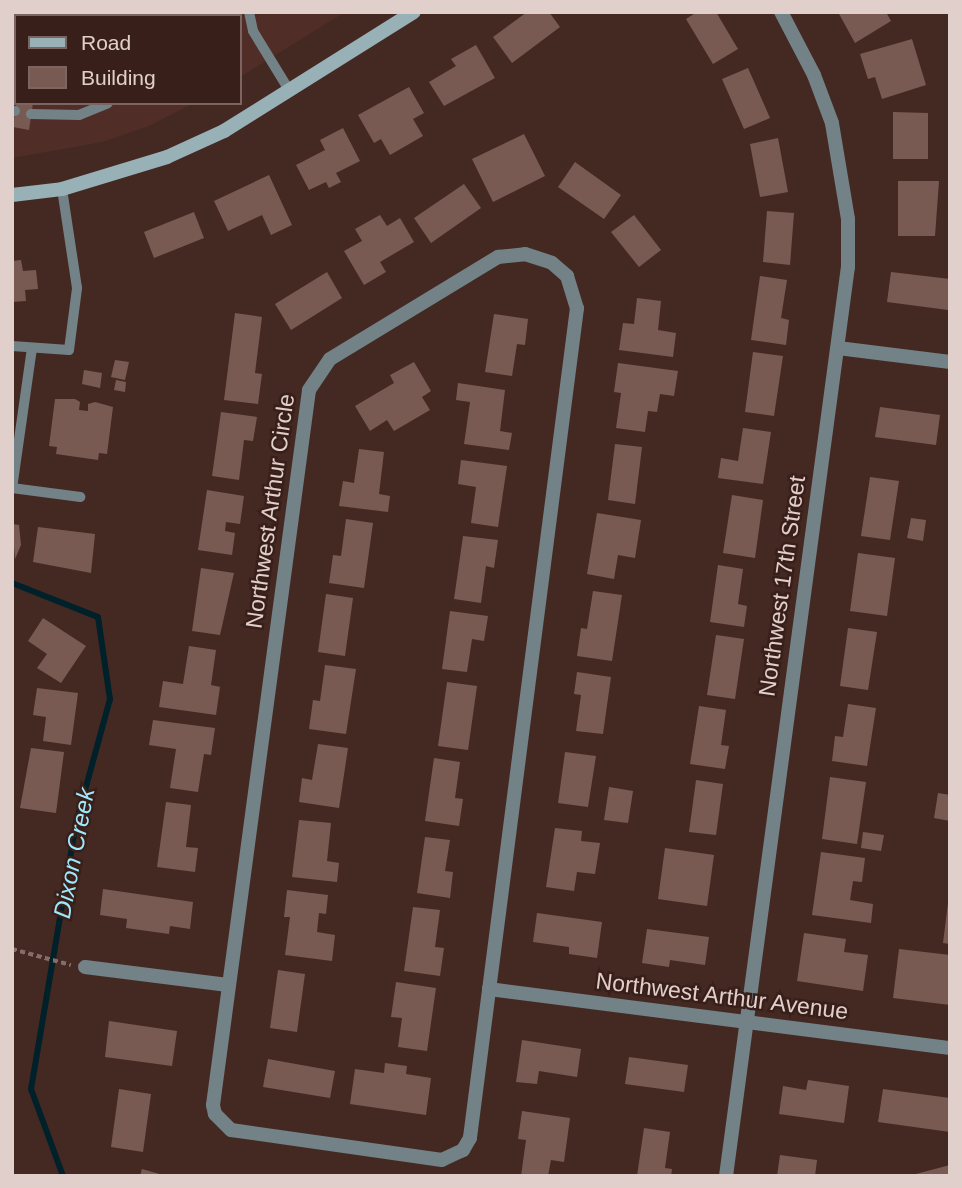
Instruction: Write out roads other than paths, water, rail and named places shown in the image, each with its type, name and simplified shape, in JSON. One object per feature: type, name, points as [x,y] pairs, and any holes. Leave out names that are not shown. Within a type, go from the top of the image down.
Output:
[{"type":"main road","points":[[12,195],[62,189],[167,157],[224,131],[414,12]]},
{"type":"street","name":"Northwest 17th Street","points":[[726,1176],[838,348],[848,255],[840,156],[814,75],[781,12]]},
{"type":"street","name":"Northwest Arthur Circle","points":[[525,254],[552,263],[567,276],[577,308],[489,989],[470,1138],[463,1150],[442,1160],[240,1133],[223,1125],[213,1105],[313,378],[330,359],[498,257],[525,254]]},
{"type":"street","points":[[838,348],[950,362]]},
{"type":"street","points":[[85,967],[228,985]]},
{"type":"street","name":"Northwest Arthur Avenue","points":[[489,989],[950,1048]]},
{"type":"lane","points":[[248,12],[253,31],[289,90]]},
{"type":"lane","points":[[31,114],[79,115],[103,105]]},
{"type":"lane","points":[[12,346],[69,350],[77,288],[62,189]]},
{"type":"lane","points":[[32,348],[12,488],[80,497]]},
{"type":"waterway","name":"Dixon Creek","points":[[12,583],[98,617],[110,699],[76,823],[31,1089],[63,1176]]}]
